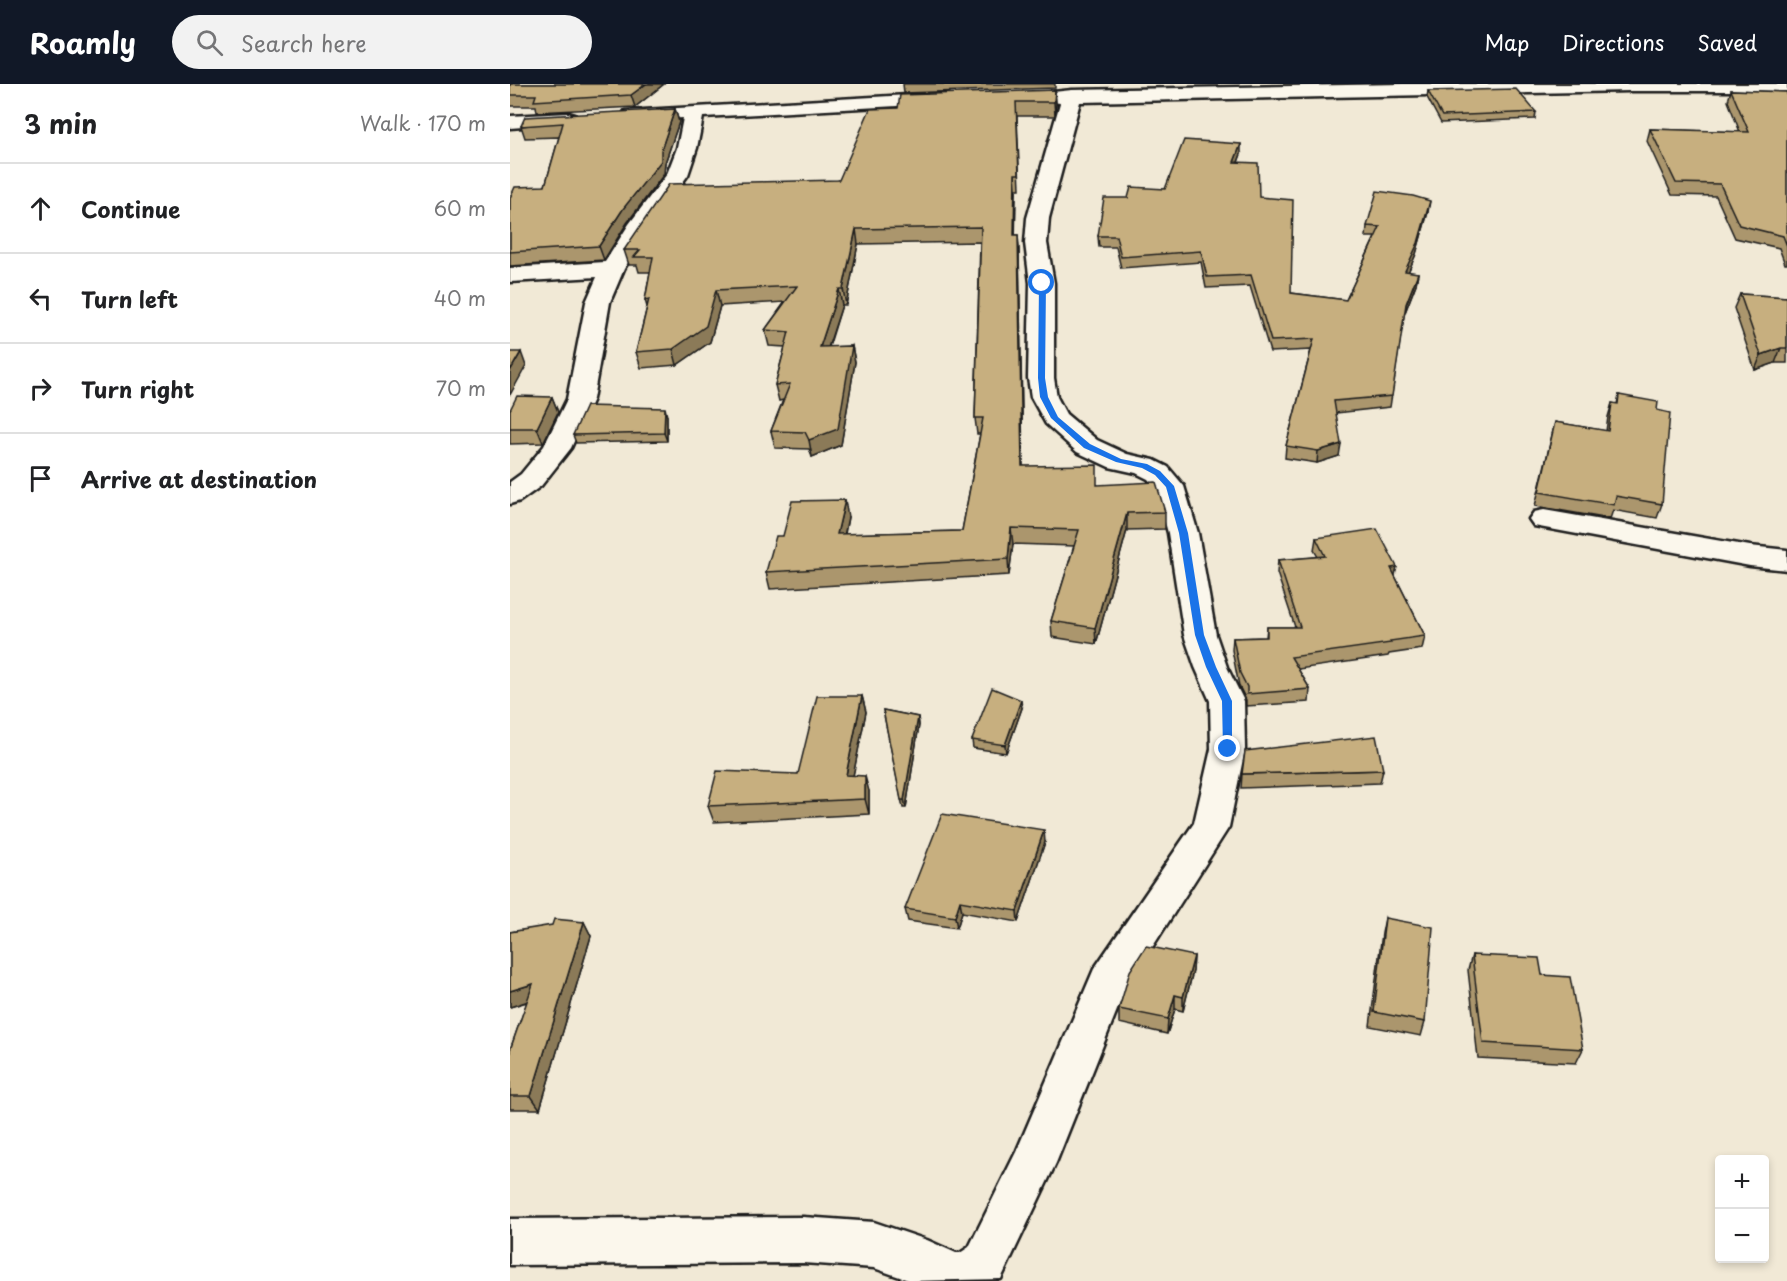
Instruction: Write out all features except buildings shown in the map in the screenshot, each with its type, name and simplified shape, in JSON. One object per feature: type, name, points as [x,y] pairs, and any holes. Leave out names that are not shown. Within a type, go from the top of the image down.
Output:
[{"type":"street","points":[[1029,97],[1618,85],[1787,85]]},
{"type":"street","points":[[614,116],[694,112],[873,93],[962,98]]},
{"type":"street","points":[[510,1242],[803,1239],[874,1245],[927,1263],[953,1276],[968,1277],[985,1263],[1034,1162],[1108,981],[1211,827],[1228,749],[1227,701],[1211,667],[1200,635],[1183,533],[1170,486],[1158,473],[1144,466],[1119,461],[1087,446],[1054,418],[1044,397],[1041,378],[1042,283],[1036,243],[1038,218],[1072,96]]},
{"type":"street","points":[[510,495],[531,480],[551,456],[580,399],[598,302],[612,269],[677,175],[687,148],[694,112]]},
{"type":"street","points":[[510,122],[591,118]]},
{"type":"street","points":[[510,275],[612,269]]},
{"type":"street","points":[[1544,519],[1750,556],[1787,560]]},
{"type":"route","points":[[1042,283],[1041,378],[1044,397],[1054,418],[1087,446],[1119,461],[1144,466],[1158,473],[1170,486],[1183,533],[1200,635],[1211,667],[1227,701],[1228,749]]}]
